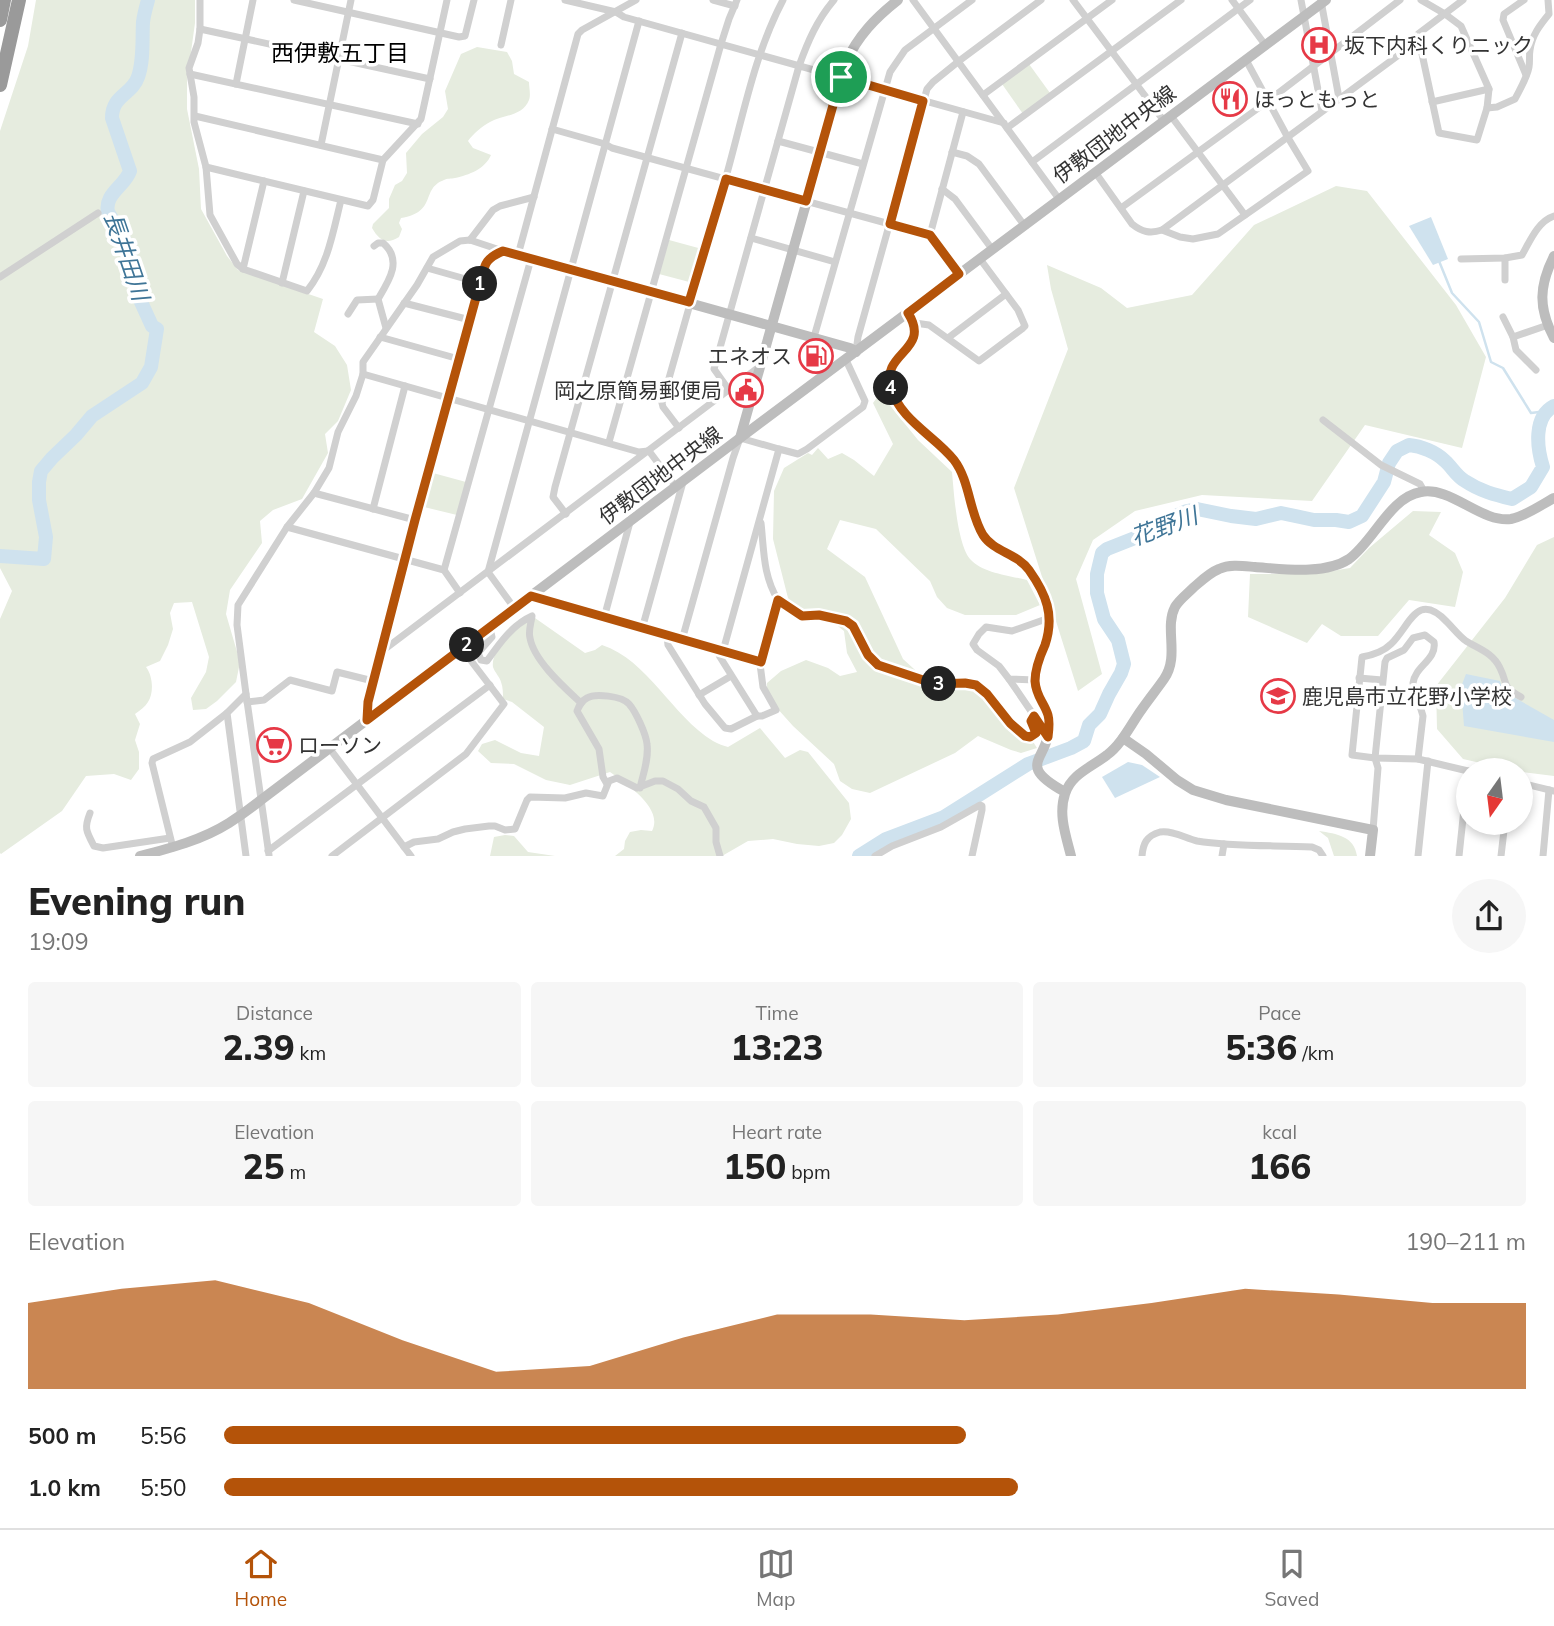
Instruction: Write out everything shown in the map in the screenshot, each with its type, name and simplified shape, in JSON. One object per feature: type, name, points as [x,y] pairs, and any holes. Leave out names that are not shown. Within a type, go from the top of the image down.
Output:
[{"type":"highway","points":[[0,20],[4,0]]},
{"type":"highway","points":[[0,85],[19,0]]},
{"type":"street","points":[[200,0],[198,43],[189,68],[194,122],[206,167],[210,215],[237,264],[243,269],[307,291],[316,281],[328,253],[341,200]]},
{"type":"street","points":[[236,84],[253,0]]},
{"type":"street","points":[[294,0],[459,37],[465,36],[474,0]]},
{"type":"street","points":[[321,145],[351,0]]},
{"type":"street","points":[[206,167],[368,206],[373,200],[383,160],[421,119],[447,0]]},
{"type":"street","points":[[501,45],[511,0]]},
{"type":"street","points":[[565,0],[616,12],[624,17],[1006,126]]},
{"type":"street","points":[[518,255],[578,34],[636,0]]},
{"type":"street","points":[[609,442],[721,44],[736,3],[713,0]]},
{"type":"street","points":[[679,428],[662,403],[759,54],[783,0]]},
{"type":"street","points":[[729,390],[714,369],[799,66],[811,34],[834,0]]},
{"type":"street","points":[[682,640],[846,62],[858,38],[898,0]]},
{"type":"street","points":[[913,0],[1059,199]]},
{"type":"street","points":[[814,337],[890,72],[905,50],[972,0]]},
{"type":"street","points":[[268,854],[237,625],[238,606],[287,527],[314,493],[329,468],[338,432],[356,397],[363,374],[363,362],[433,257],[460,242],[470,240],[814,337],[856,352],[927,89],[959,61],[1041,0]]},
{"type":"street","points":[[1073,0],[1136,85],[1198,153],[1245,215]]},
{"type":"street","points":[[983,95],[1112,0]]},
{"type":"street","points":[[1006,126],[1181,0]]},
{"type":"street","points":[[1232,0],[1266,46]]},
{"type":"street","points":[[1032,162],[1250,0]]},
{"type":"street","points":[[1301,0],[1322,111]]},
{"type":"street","points":[[1121,208],[1401,0]]},
{"type":"street","points":[[1421,0],[1445,14],[1461,26],[1489,89],[1487,108],[1476,140],[1439,133],[1419,40],[1419,34],[1445,14],[1463,0]]},
{"type":"street","points":[[1524,0],[1504,14],[1503,20],[1527,75]]},
{"type":"street","points":[[1487,108],[1497,107],[1515,99],[1527,75],[1535,32],[1549,14],[1548,0]]},
{"type":"street","points":[[1323,1],[1339,98]]},
{"type":"street","name":"伊敷団地中央線","points":[[140,856],[171,843],[205,836],[241,815],[1323,1]]},
{"type":"street","points":[[488,572],[639,21]]},
{"type":"street","points":[[200,29],[430,79]]},
{"type":"street","points":[[566,514],[554,497],[555,487],[681,33]]},
{"type":"street","points":[[1095,172],[1139,230],[1154,232],[1162,229],[1419,40]]},
{"type":"street","points":[[1162,229],[1193,239],[1218,234],[1308,172],[1246,60]]},
{"type":"street","points":[[190,74],[418,124]]},
{"type":"street","points":[[1432,102],[1489,89]]},
{"type":"street","points":[[930,235],[963,112]]},
{"type":"street","points":[[195,116],[383,160]]},
{"type":"street","points":[[552,129],[930,235],[959,274]]},
{"type":"street","points":[[778,141],[863,164]]},
{"type":"street","points":[[952,152],[967,156],[979,164],[1024,225]]},
{"type":"street","points":[[243,269],[264,181]]},
{"type":"street","points":[[942,189],[955,199],[992,249]]},
{"type":"street","points":[[282,283],[304,191]]},
{"type":"street","points":[[470,240],[500,206],[534,197]]},
{"type":"street","points":[[0,277],[98,213]]},
{"type":"street","points":[[1461,259],[1522,255],[1537,229],[1554,216]]},
{"type":"street","points":[[751,238],[835,262]]},
{"type":"street","points":[[374,246],[383,243],[393,258],[391,278],[378,299],[386,328]]},
{"type":"street","points":[[367,720],[373,681],[485,265],[490,256],[503,251]]},
{"type":"street","points":[[1554,256],[1547,270],[1542,296],[1544,313],[1554,338]]},
{"type":"street","points":[[1505,258],[1505,280]]},
{"type":"street","points":[[443,570],[531,259]]},
{"type":"street","points":[[915,323],[929,325],[979,361],[1025,327],[1017,310],[980,259]]},
{"type":"street","points":[[427,268],[480,283]]},
{"type":"street","points":[[948,338],[1006,294]]},
{"type":"street","points":[[348,314],[357,300],[378,299]]},
{"type":"street","points":[[404,303],[470,320]]},
{"type":"street","points":[[908,313],[915,323],[914,339],[899,355],[890,376],[894,396],[911,418],[960,468],[975,517],[984,536],[993,546],[1023,563],[1040,587],[1047,603],[1050,627],[1037,664],[1035,680],[1049,721],[1048,737],[1039,756],[1037,768],[1049,783],[1065,792]]},
{"type":"street","points":[[1503,317],[1516,350],[1536,370]]},
{"type":"street","points":[[1513,337],[1548,324]]},
{"type":"street","points":[[380,337],[459,359]]},
{"type":"street","points":[[740,438],[798,454],[807,449],[863,407],[865,401],[846,360]]},
{"type":"street","points":[[381,652],[759,367]]},
{"type":"street","points":[[363,374],[639,452],[649,451]]},
{"type":"street","points":[[373,509],[405,386]]},
{"type":"street","points":[[1323,421],[1387,468],[1420,484],[1424,491]]},
{"type":"street","points":[[757,716],[731,676],[720,651],[779,449]]},
{"type":"street","points":[[642,629],[679,485],[649,451]]},
{"type":"street","points":[[1071,856],[1062,816],[1065,792],[1077,776],[1107,755],[1123,738],[1169,670],[1172,660],[1172,615],[1181,600],[1202,580],[1229,566],[1313,569],[1335,565],[1357,551],[1405,498],[1424,491],[1446,496],[1504,519],[1519,516],[1554,498]]},
{"type":"street","points":[[314,493],[415,520]]},
{"type":"street","points":[[761,516],[766,573],[778,600],[802,616],[819,615],[846,621],[853,626],[868,655],[878,665],[935,684],[976,685],[1025,736],[1030,737],[1036,733],[1031,721],[1034,716]]},
{"type":"street","points":[[604,618],[630,522]]},
{"type":"street","points":[[287,527],[443,570],[460,593]]},
{"type":"street","points":[[488,572],[515,609]]},
{"type":"street","points":[[531,596],[761,662]]},
{"type":"street","points":[[667,636],[668,645],[705,704],[725,728],[731,729],[776,710],[763,687],[761,662],[778,600]]},
{"type":"street","points":[[1456,768],[1418,759],[1352,755],[1362,657],[1378,653],[1393,643],[1412,616],[1420,610],[1429,609],[1466,640],[1485,651],[1500,668],[1507,688],[1521,697]]},
{"type":"street","points":[[490,628],[492,637],[478,653],[484,662],[512,630],[532,616],[529,633],[531,644],[547,669],[581,703]]},
{"type":"street","points":[[1048,737],[999,666],[973,644],[986,627],[1012,631],[1049,618]]},
{"type":"street","points":[[1370,856],[1378,768],[1375,758],[1385,662],[1404,650],[1413,638],[1425,635],[1434,642],[1434,653],[1414,677],[1413,683],[1423,716],[1418,759]]},
{"type":"street","points":[[332,856],[466,754],[504,704],[462,649]]},
{"type":"street","points":[[90,813],[85,825],[94,845],[103,848],[171,843],[153,759],[190,742],[247,698],[264,700],[290,680],[332,691],[337,672],[373,681]]},
{"type":"street","points":[[699,695],[731,676]]},
{"type":"street","points":[[1359,678],[1382,680]]},
{"type":"street","points":[[1009,679],[1035,680]]},
{"type":"street","points":[[268,854],[490,685]]},
{"type":"street","points":[[607,784],[603,776],[599,749],[577,711],[581,703],[593,695],[622,699],[630,705],[648,746],[640,788]]},
{"type":"street","points":[[227,713],[246,856]]},
{"type":"street","points":[[1123,738],[1177,780],[1205,795],[1373,830]]},
{"type":"street","points":[[330,749],[411,856]]},
{"type":"street","points":[[1418,856],[1428,761]]},
{"type":"street","points":[[404,847],[414,842],[438,839],[453,832],[479,827],[495,826],[512,830],[515,829],[530,797],[565,798],[586,793],[603,796],[607,784],[611,779],[617,778],[640,788],[655,781],[663,781],[704,807],[716,828],[720,856]]},
{"type":"street","points":[[1533,786],[1552,791],[1550,823],[1543,856]]},
{"type":"street","points":[[875,856],[892,846],[940,827],[980,805],[982,810],[972,856]]},
{"type":"street","points":[[1142,856],[1143,844],[1147,838],[1160,832],[1224,844],[1312,847],[1319,850],[1322,856]]},
{"type":"street","points":[[1459,856],[1461,835]]},
{"type":"street","points":[[1501,856],[1503,835]]},
{"type":"street","points":[[1222,856],[1224,844]]},
{"type":"street","points":[[1274,856],[1275,845]]},
{"type":"shaded area","points":[[36,0],[195,0],[187,109],[199,169],[201,209],[227,256],[238,270],[323,299],[314,332],[335,346],[347,365],[351,390],[338,421],[325,434],[328,453],[302,499],[273,510],[260,521],[262,543],[230,590],[226,614],[240,662],[236,682],[206,709],[193,710],[191,698],[206,672],[209,657],[192,602],[174,603],[170,613],[173,629],[168,645],[160,661],[146,667],[151,680],[150,698],[135,714],[140,724],[135,740],[139,752],[139,769],[131,780],[114,774],[86,776],[62,811],[1,854],[0,619],[12,591],[0,568],[0,131],[28,46]]},
{"type":"shaded area","points":[[477,47],[507,52],[514,74],[529,82],[529,100],[522,109],[484,126],[468,141],[473,148],[491,155],[481,168],[437,184],[420,211],[401,218],[399,223],[402,229],[399,237],[390,241],[383,240],[372,228],[373,224],[389,208],[389,199],[395,185],[402,181],[407,173],[406,153],[422,134],[443,117],[448,109],[445,91],[461,54]]},
{"type":"shaded area","points":[[1029,64],[1050,93],[1023,114],[1002,84]]},
{"type":"shaded area","points":[[1336,186],[1367,191],[1456,305],[1486,357],[1462,448],[1365,425],[1312,501],[1202,495],[1135,511],[1093,540],[1076,579],[1102,674],[1078,691],[1014,488],[1068,349],[1047,265],[1101,288],[1127,308],[1192,295],[1254,225]]},
{"type":"shaded area","points":[[669,240],[702,249],[693,283],[659,274]]},
{"type":"shaded area","points":[[878,396],[884,398],[918,440],[952,472],[959,530],[970,559],[989,571],[1027,580],[1040,605],[1016,615],[965,615],[947,608],[937,597],[930,581],[876,529],[840,520],[827,549],[865,577],[903,659],[935,688],[961,686],[977,689],[1005,723],[1032,740],[1037,748],[1021,753],[978,736],[955,753],[870,793],[852,789],[840,781],[834,764],[776,707],[767,683],[781,671],[806,660],[828,668],[840,676],[857,672],[847,653],[844,631],[828,618],[795,612],[788,598],[773,539],[774,491],[784,468],[808,453],[812,455],[818,448],[828,459],[842,453],[874,476],[893,444],[873,403]]},
{"type":"shaded area","points":[[433,473],[466,482],[457,515],[424,507]]},
{"type":"shaded area","points":[[1413,511],[1441,512],[1429,535],[1455,553],[1463,572],[1455,607],[1409,600],[1378,636],[1341,636],[1322,624],[1307,643],[1248,617],[1250,574],[1313,574],[1350,568]]},
{"type":"shaded area","points":[[1554,537],[1554,776],[1533,773],[1533,758],[1462,758],[1437,729],[1436,686],[1505,598],[1537,545]]},
{"type":"shaded area","points":[[535,618],[585,653],[602,645],[618,652],[647,675],[698,730],[717,743],[728,747],[760,728],[785,758],[800,750],[808,752],[849,803],[851,819],[842,835],[834,843],[819,846],[773,839],[748,841],[722,856],[615,856],[624,849],[630,832],[652,831],[654,822],[648,805],[625,783],[610,772],[570,785],[546,780],[514,764],[491,763],[478,751],[482,744],[495,740],[521,753],[539,756],[544,727],[512,702],[503,699],[502,684],[493,667],[496,652],[507,637]]},
{"type":"shaded area","points":[[1319,831],[1348,840],[1357,856],[1334,856],[1328,838]]},
{"type":"shaded area","points":[[514,836],[528,852],[555,856],[490,856],[494,837]]},
{"type":"water","points":[[1431,217],[1448,259],[1433,265],[1409,226]]},
{"type":"water","points":[[1466,674],[1500,681],[1503,691],[1554,720],[1554,742],[1464,726],[1461,687]]},
{"type":"water","points":[[1128,762],[1142,765],[1160,777],[1115,798],[1102,777]]},
{"type":"waterway","name":"長井田川","points":[[0,556],[44,559],[46,537],[39,500],[41,471],[92,416],[142,383],[151,367],[157,329],[152,326],[136,291],[129,248],[108,212],[109,200],[130,171],[112,118],[115,104],[138,77],[142,57],[143,22],[148,0]]},
{"type":"waterway","points":[[1439,261],[1452,293],[1479,322],[1491,362],[1503,368],[1531,413],[1547,411]]},
{"type":"waterway","name":"花野川","points":[[859,856],[886,839],[944,817],[1028,764],[1084,741],[1089,725],[1100,714],[1124,664],[1118,640],[1104,619],[1097,593],[1097,574],[1102,553],[1107,549],[1145,534],[1169,519],[1197,509],[1256,519],[1281,513],[1314,520],[1349,522],[1362,516],[1384,482],[1389,463],[1397,451],[1409,445],[1437,455],[1462,479],[1476,487],[1512,499],[1531,487],[1543,467],[1538,434],[1543,418],[1554,406]]},
{"type":"place","name":"坂下内科くりニック","points":[[1319,45]]},
{"type":"place","name":"ほっともっと","points":[[1230,99]]},
{"type":"place","name":"エネオス","points":[[816,356]]},
{"type":"place","name":"岡之原簡易郵便局","points":[[746,390]]},
{"type":"place","name":"鹿児島市立花野小学校","points":[[1278,696]]},
{"type":"place","name":"ローソン","points":[[274,745]]},
{"type":"district","name":"西伊敷五丁目","points":[[340,52]]},
{"type":"route","points":[[841,77],[923,101],[890,224],[930,235],[959,274],[908,313],[915,323],[914,339],[899,355],[892,368],[891,389],[903,410],[960,468],[975,517],[984,536],[993,546],[1023,563],[1040,587],[1047,603],[1050,627],[1037,664],[1035,680],[1038,695],[1048,713],[1048,737],[1034,716],[1031,721],[1036,733],[1034,736],[1025,736],[976,685],[935,684],[878,665],[868,655],[853,626],[846,621],[819,615],[798,615],[778,600],[761,662],[531,596],[367,720],[368,702],[415,520],[485,265],[490,256],[503,251],[689,302],[726,179],[806,201],[841,77]]}]
